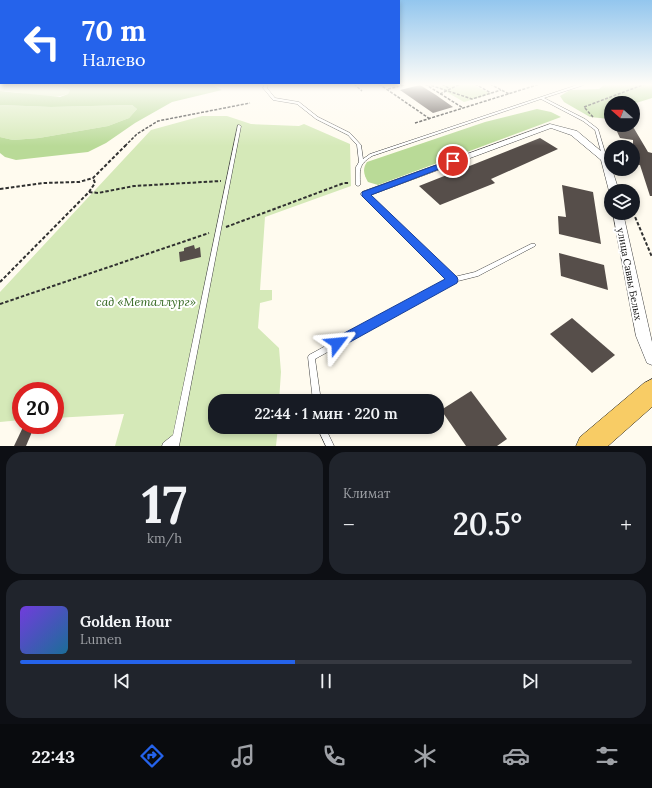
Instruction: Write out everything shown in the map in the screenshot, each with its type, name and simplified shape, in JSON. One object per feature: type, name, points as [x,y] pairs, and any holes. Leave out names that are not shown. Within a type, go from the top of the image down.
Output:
[{"type":"main road","points":[[589,446],[652,391]]},
{"type":"street","points":[[365,194],[550,126],[562,128],[574,133],[604,158]]},
{"type":"street","name":"улица Саввы Белых","points":[[619,220],[643,336],[652,358]]},
{"type":"lane","points":[[300,105],[317,118],[349,134],[359,144],[361,160],[358,167],[358,185]]},
{"type":"lane","points":[[361,160],[371,155],[521,105]]},
{"type":"lane","points":[[554,105],[584,120],[597,130],[604,155]]},
{"type":"lane","points":[[166,446],[176,442],[220,230],[227,181],[239,126]]},
{"type":"lane","points":[[365,194],[453,280]]},
{"type":"lane","points":[[316,394],[311,358],[453,280],[476,274],[533,246]]},
{"type":"lane","points":[[324,434],[330,446]]},
{"type":"path","points":[[0,189],[79,182],[93,178],[101,172],[137,134],[158,121],[241,105]]},
{"type":"path","points":[[411,105],[430,118]]},
{"type":"path","points":[[458,105],[463,108]]},
{"type":"path","points":[[415,123],[473,105]]},
{"type":"path","points":[[590,105],[584,107],[598,122]]},
{"type":"path","points":[[0,282],[89,192],[95,183],[93,178]]},
{"type":"path","points":[[89,192],[104,192],[114,187],[227,181]]},
{"type":"path","points":[[0,304],[220,230],[344,183],[358,185]]},
{"type":"path","points":[[636,220],[652,257]]},
{"type":"green space","points":[[0,105],[51,107],[132,105],[137,109],[129,118],[108,126],[39,138],[13,140],[0,137]]},
{"type":"green space","points":[[0,105],[167,105],[135,123],[106,143],[88,152],[16,160],[5,157],[0,153],[0,137],[13,140],[39,138],[108,126],[129,118],[137,109],[132,105],[51,107]]},
{"type":"green space","points":[[569,105],[604,105],[604,118],[590,117]]},
{"type":"green space","points":[[537,109],[551,112],[561,117],[378,185],[368,182],[365,177],[364,170],[367,162],[485,122]]},
{"type":"green space","name":"сад «Металлург»","points":[[202,116],[227,116],[251,124],[299,126],[304,124],[350,144],[351,186],[265,217],[260,290],[272,290],[272,300],[260,303],[258,328],[279,348],[281,372],[279,394],[208,394],[208,434],[277,434],[276,446],[115,446],[124,414],[64,417],[64,382],[12,382],[12,421],[0,422],[0,292],[151,130]]},
{"type":"building","points":[[421,105],[450,105],[453,107],[433,113]]},
{"type":"building","points":[[617,132],[636,132],[648,152],[652,153],[652,196],[650,196],[640,165],[640,140],[620,138]]},
{"type":"building","points":[[540,138],[558,149],[491,179],[495,183],[440,205],[419,186]]},
{"type":"building","points":[[562,185],[593,192],[601,244],[559,234],[558,216],[566,217]]},
{"type":"building","points":[[194,245],[195,249],[200,247],[201,257],[180,262],[179,252],[184,251],[184,248]]},
{"type":"building","points":[[559,253],[604,265],[608,290],[561,276]]},
{"type":"building","points":[[572,318],[615,355],[592,373],[550,334]]},
{"type":"building","points":[[471,391],[507,439],[497,446],[466,446],[444,414],[444,408]]},
{"type":"building","points":[[20,434],[31,434],[26,446],[14,446]]},
{"type":"route","points":[[337,343],[453,280],[365,194],[453,161]]}]
